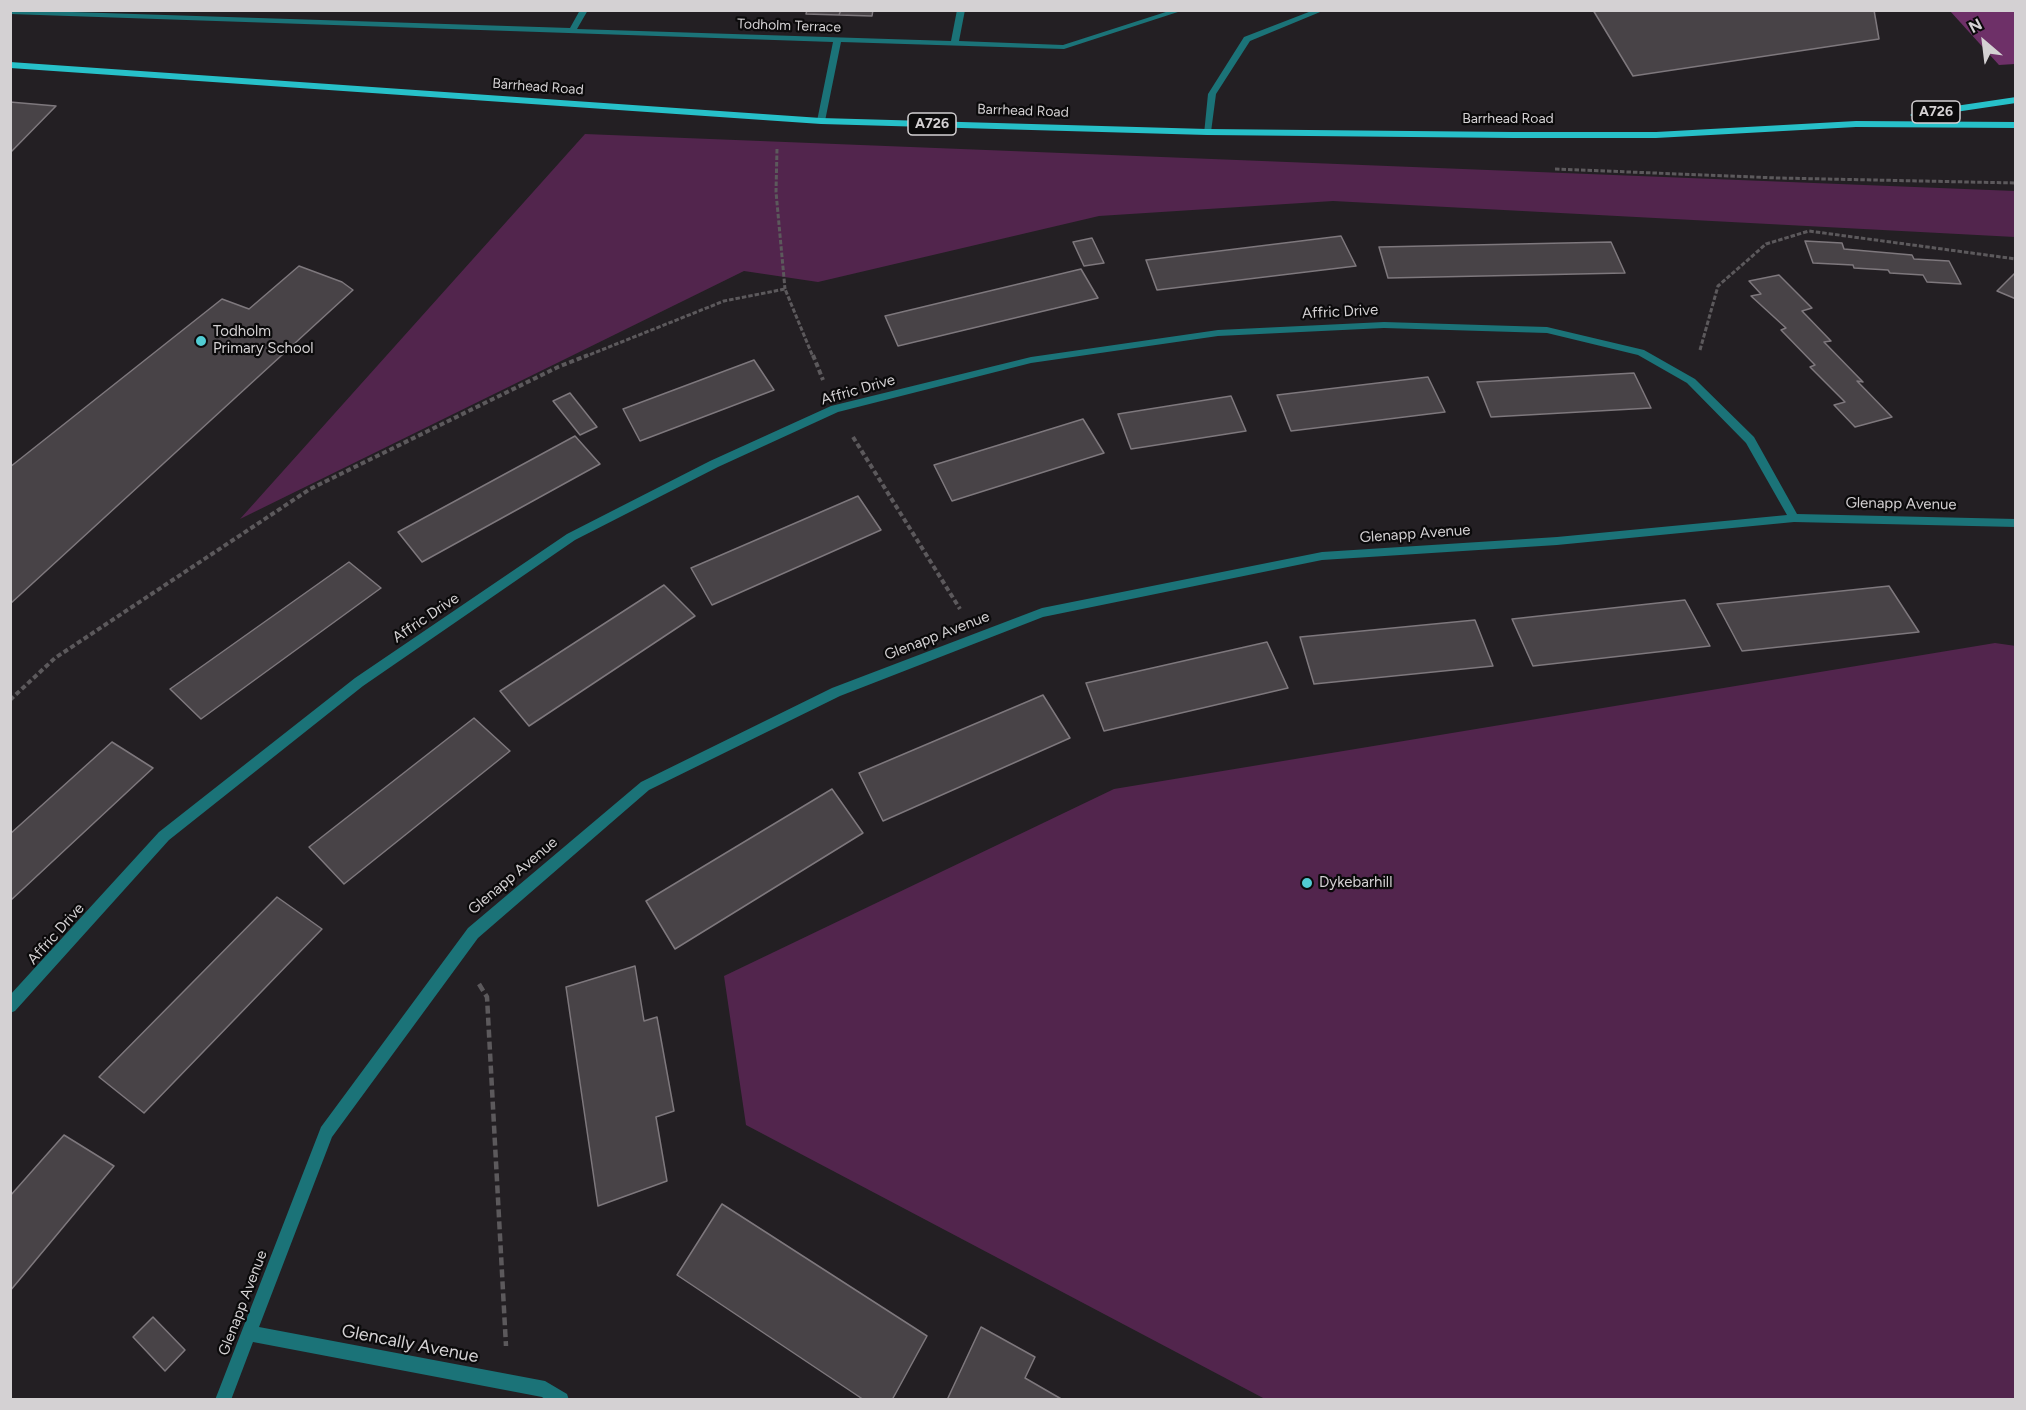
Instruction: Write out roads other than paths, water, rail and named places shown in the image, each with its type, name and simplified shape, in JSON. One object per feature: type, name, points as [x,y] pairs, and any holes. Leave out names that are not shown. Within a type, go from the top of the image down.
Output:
[{"type":"main road","name":"Barrhead Road","points":[[10,65],[821,121],[1207,132],[1656,135],[1856,124],[2016,125]]},
{"type":"main road","name":"Barrhead Road","points":[[1856,124],[2016,100]]},
{"type":"street","points":[[572,31],[584,10]]},
{"type":"street","points":[[954,44],[961,10]]},
{"type":"street","name":"Todholm Terrace","points":[[10,12],[1064,47],[1181,10]]},
{"type":"street","points":[[1207,132],[1212,94],[1246,39],[1322,10]]},
{"type":"street","points":[[821,121],[837,41]]},
{"type":"street","name":"Affric Drive","points":[[10,1006],[164,836],[359,682],[571,537],[714,464],[835,410],[1031,360],[1218,333],[1384,325],[1547,330],[1641,352],[1691,381],[1750,440],[1794,518]]},
{"type":"street","name":"Glenapp Avenue","points":[[223,1400],[326,1132],[473,933],[645,786],[836,692],[1042,613],[1322,556],[1557,541],[1794,518],[2016,523]]},
{"type":"street","name":"Glencally Avenue","points":[[248,1333],[545,1389],[561,1400]]},
{"type":"place","name":"Todholm Primary School","points":[[201,341]]},
{"type":"place","name":"Dykebarhill","points":[[1307,883]]}]
